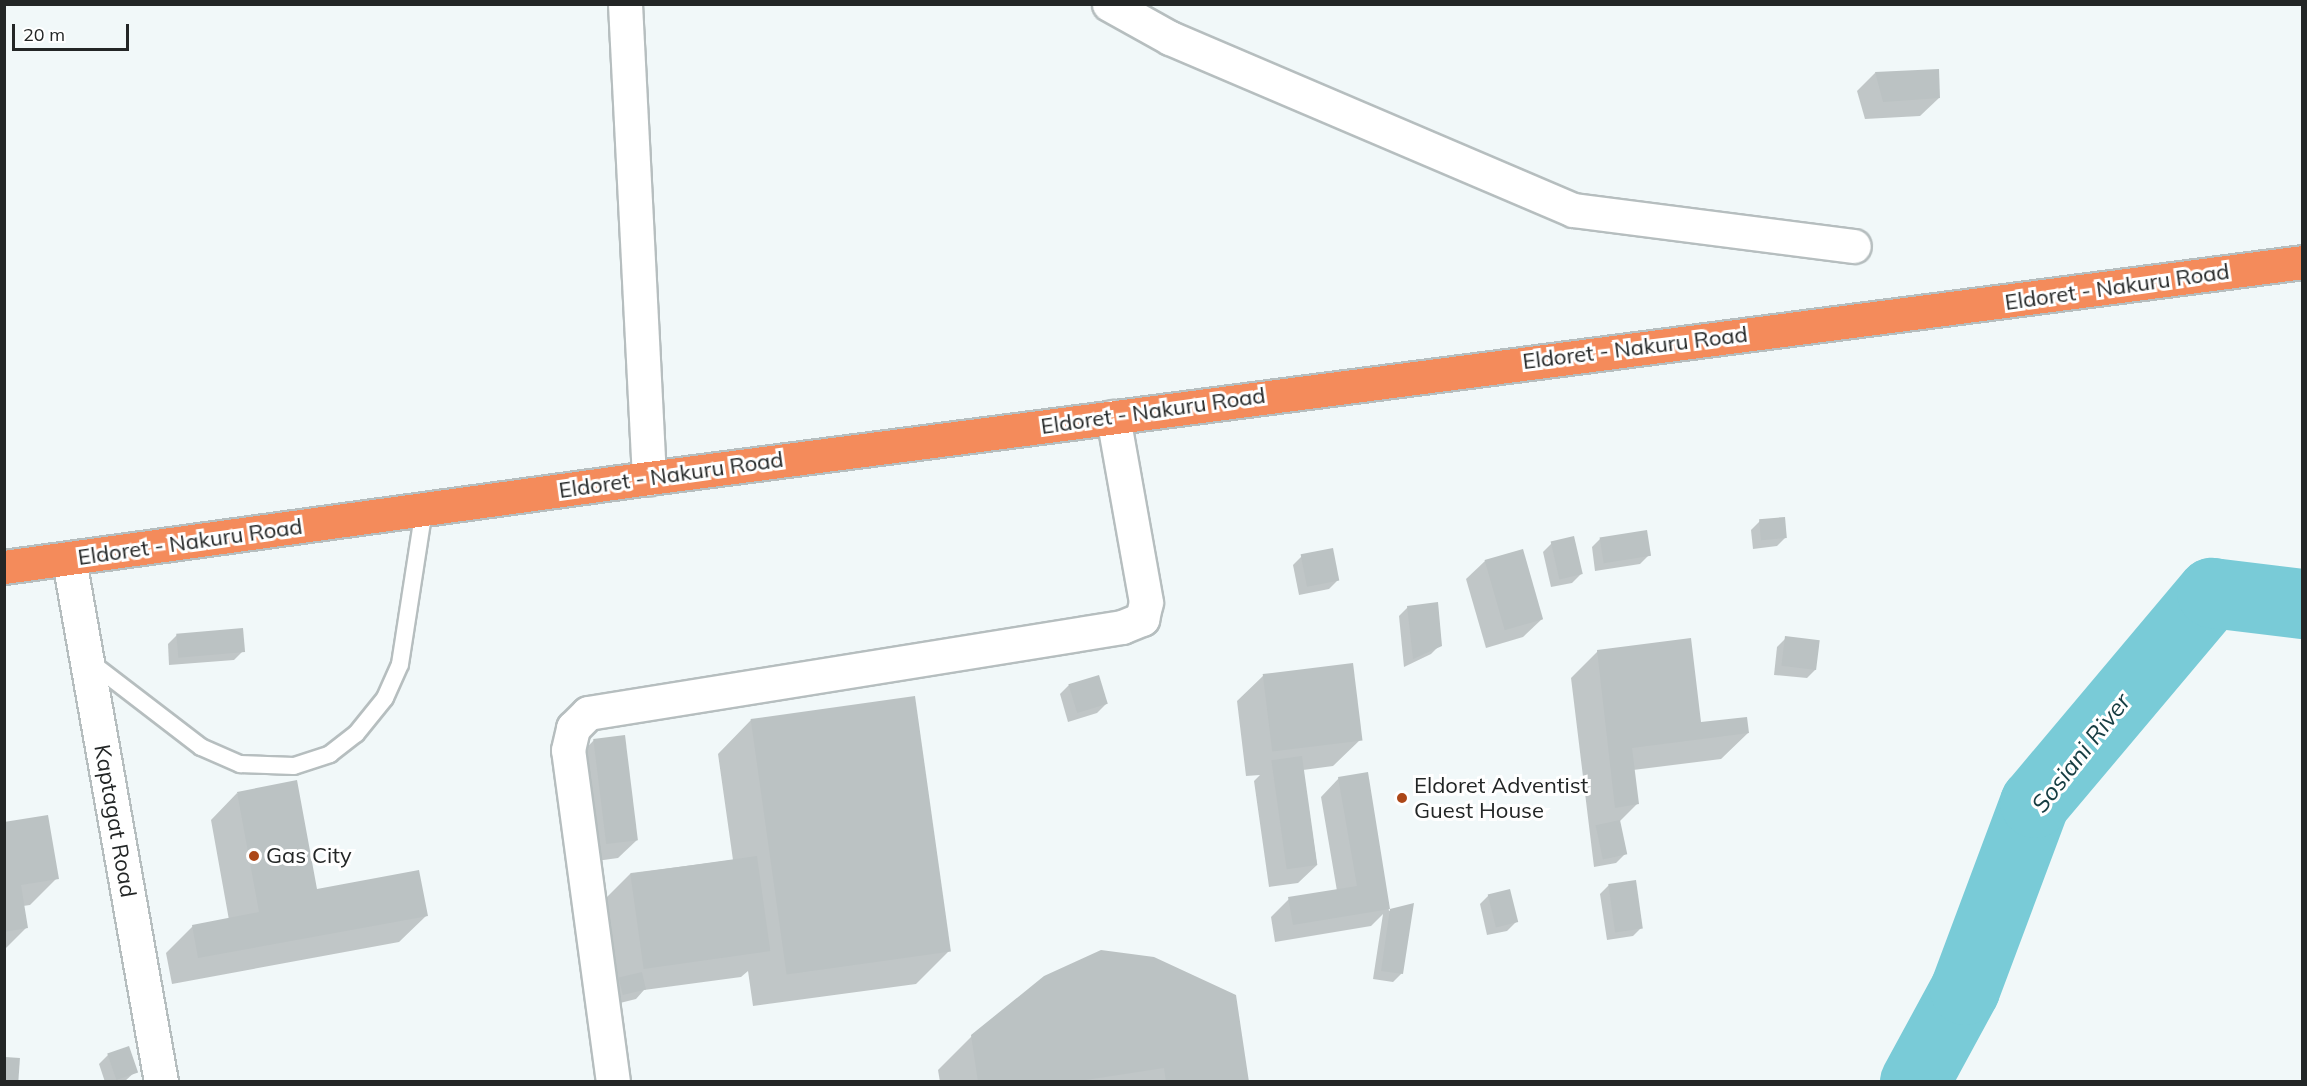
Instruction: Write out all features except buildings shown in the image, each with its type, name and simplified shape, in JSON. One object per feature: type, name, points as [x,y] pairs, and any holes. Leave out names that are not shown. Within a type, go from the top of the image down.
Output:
[{"type":"highway","name":"Eldoret - Nakuru Road","points":[[4,567],[69,560],[649,478],[2302,262]]},
{"type":"street","points":[[626,4],[649,478]]},
{"type":"street","points":[[1109,4],[1170,38],[1573,210],[1854,246]]},
{"type":"street","points":[[613,1082],[567,750],[573,728],[588,713],[1122,627],[1142,619],[1146,602],[1113,417]]},
{"type":"street","name":"Kaptagat Road","points":[[69,560],[161,1082]]},
{"type":"lane","points":[[87,659],[201,747],[240,764],[294,766],[330,753],[356,734],[378,707],[400,664],[424,509]]},
{"type":"waterway","name":"Sosiani River","points":[[1915,1082],[1965,990],[2035,803],[2212,593],[2302,604]]},
{"type":"place","name":"Eldoret Adventist Guest House","points":[[1402,798]]},
{"type":"place","name":"Gas City","points":[[254,856]]}]
